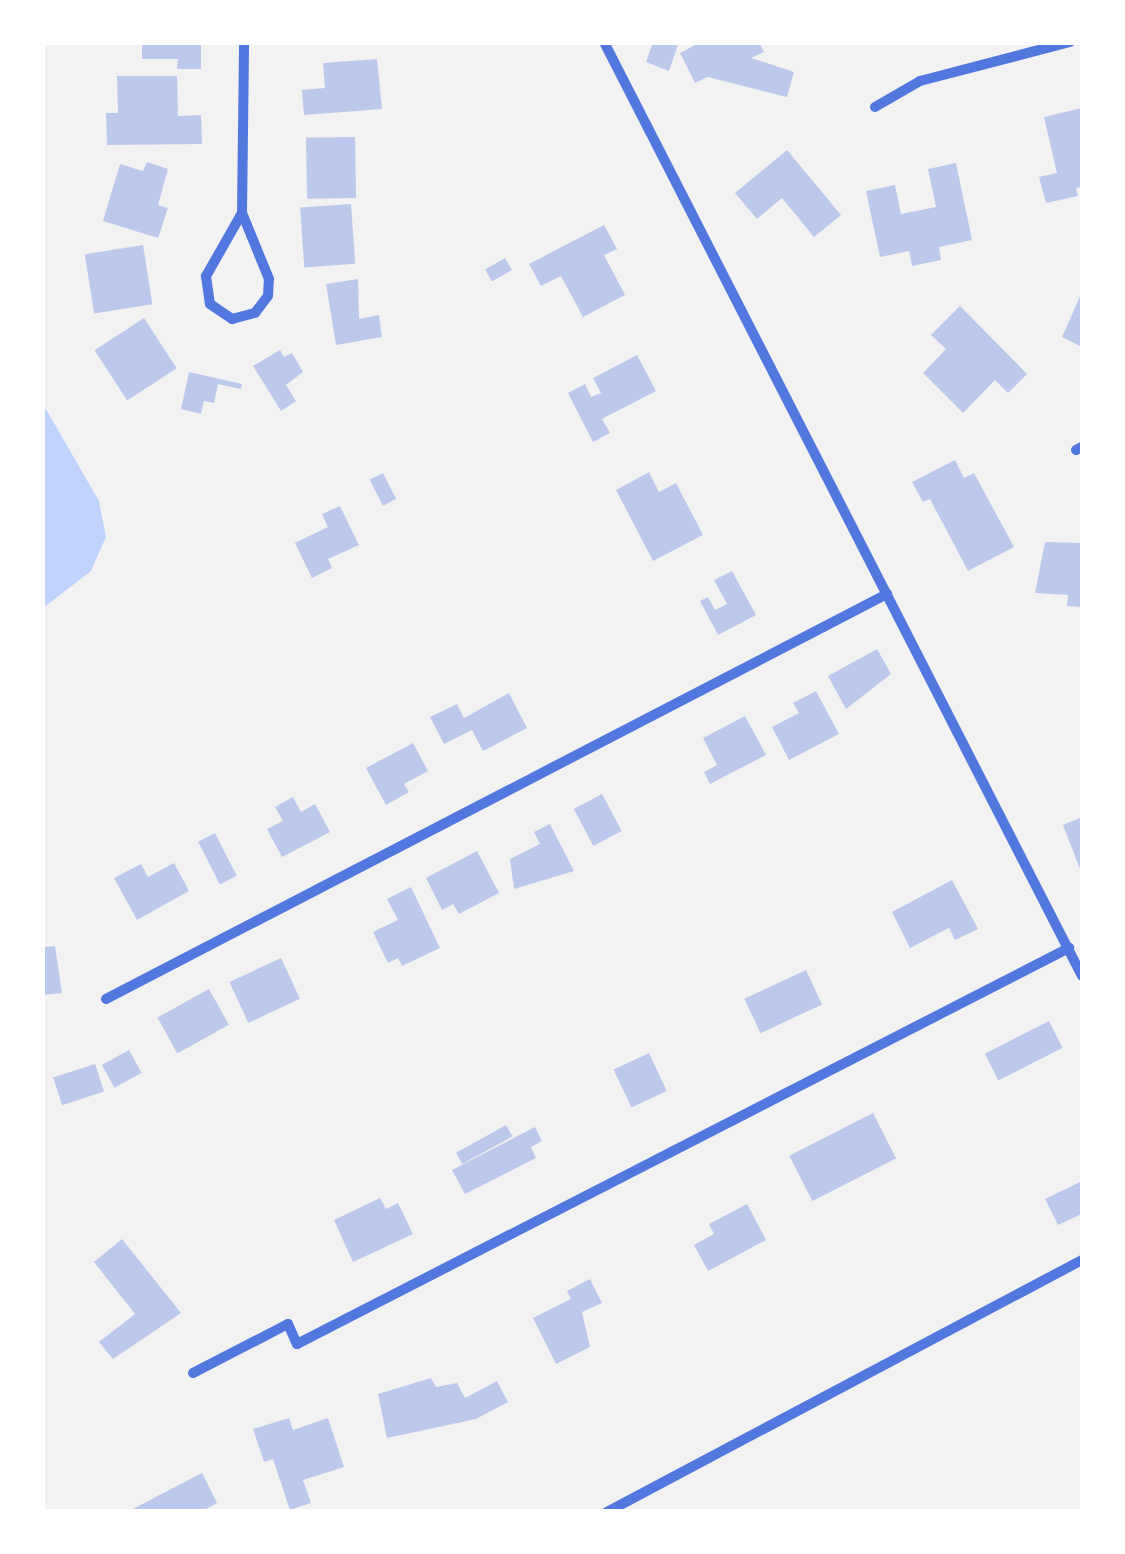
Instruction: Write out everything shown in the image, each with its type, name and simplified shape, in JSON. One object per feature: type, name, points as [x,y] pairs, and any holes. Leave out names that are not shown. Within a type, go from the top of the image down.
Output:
[{"type":"street","points":[[242,214],[206,276],[210,304],[232,320],[255,312],[268,296],[264,258],[242,214],[244,42]]},
{"type":"street","points":[[604,42],[1082,976]]},
{"type":"street","points":[[876,108],[920,81],[1070,42]]},
{"type":"street","points":[[106,998],[887,594]]},
{"type":"street","points":[[193,1373],[288,1324],[297,1344],[1069,948]]},
{"type":"street","points":[[607,1512],[1082,1260]]},
{"type":"water","points":[[43,404],[99,501],[106,537],[91,571],[43,608]]},
{"type":"building","points":[[142,42],[201,42],[201,69],[177,69],[178,59],[142,59]]},
{"type":"building","points":[[653,42],[679,42],[669,71],[646,62]]},
{"type":"building","points":[[701,42],[759,42],[764,52],[751,58],[794,72],[787,97],[708,77],[695,83],[680,53]]},
{"type":"building","points":[[377,59],[382,109],[304,115],[302,90],[325,88],[323,63]]},
{"type":"building","points":[[117,76],[177,76],[178,116],[201,115],[202,144],[107,145],[106,113],[118,113]]},
{"type":"building","points":[[1082,108],[1082,187],[1076,188],[1078,196],[1046,203],[1039,177],[1057,173],[1044,117]]},
{"type":"building","points":[[355,137],[356,198],[307,199],[306,138]]},
{"type":"building","points":[[787,150],[841,215],[814,237],[782,198],[757,219],[735,193]]},
{"type":"building","points":[[147,162],[168,169],[158,205],[168,208],[158,238],[103,221],[120,164],[143,171]]},
{"type":"building","points":[[956,163],[972,240],[939,247],[941,260],[912,266],[909,251],[880,257],[866,191],[895,185],[901,214],[936,207],[928,169]]},
{"type":"building","points":[[351,204],[355,264],[304,267],[300,208]]},
{"type":"building","points":[[604,225],[617,249],[604,255],[625,295],[583,317],[561,276],[541,286],[529,264]]},
{"type":"building","points":[[143,245],[152,304],[94,313],[85,254]]},
{"type":"building","points":[[505,258],[512,270],[492,282],[485,270]]},
{"type":"building","points":[[358,279],[359,319],[379,315],[382,337],[336,345],[326,284]]},
{"type":"building","points":[[1082,292],[1082,347],[1062,337]]},
{"type":"building","points":[[960,306],[1027,374],[1008,393],[995,380],[963,413],[923,373],[946,349],[931,335]]},
{"type":"building","points":[[144,318],[177,368],[127,400],[95,350]]},
{"type":"building","points":[[280,350],[284,357],[292,353],[303,372],[286,385],[296,401],[281,411],[253,366]]},
{"type":"building","points":[[637,355],[656,391],[602,419],[610,433],[593,442],[568,393],[585,384],[591,397],[601,393],[593,378]]},
{"type":"building","points":[[189,372],[242,384],[241,389],[218,384],[214,403],[204,401],[201,414],[181,409]]},
{"type":"building","points":[[955,460],[964,478],[974,473],[1014,547],[968,571],[930,499],[923,502],[912,482]]},
{"type":"building","points":[[649,472],[659,492],[676,483],[703,535],[653,561],[616,490]]},
{"type":"building","points":[[383,473],[396,499],[383,506],[370,480]]},
{"type":"building","points":[[340,506],[359,545],[328,559],[332,568],[312,578],[295,543],[328,527],[322,514]]},
{"type":"building","points":[[1045,542],[1082,543],[1082,607],[1067,606],[1068,595],[1035,593]]},
{"type":"building","points":[[732,571],[756,615],[718,635],[700,601],[708,597],[715,610],[727,604],[714,580]]},
{"type":"building","points":[[877,649],[891,674],[846,709],[828,676]]},
{"type":"building","points":[[816,691],[839,734],[789,760],[772,727],[799,713],[793,703]]},
{"type":"building","points":[[509,693],[527,728],[483,751],[472,730],[444,744],[430,717],[457,704],[464,718]]},
{"type":"building","points":[[745,716],[766,755],[710,784],[704,772],[717,765],[703,738]]},
{"type":"building","points":[[413,743],[428,771],[404,784],[409,792],[386,805],[366,768]]},
{"type":"building","points":[[602,794],[622,831],[593,846],[574,809]]},
{"type":"building","points":[[293,797],[301,812],[315,804],[330,832],[282,857],[267,829],[283,821],[275,807]]},
{"type":"building","points":[[1082,817],[1082,874],[1063,825]]},
{"type":"building","points":[[550,824],[574,871],[514,889],[510,859],[540,844],[534,832]]},
{"type":"building","points":[[215,833],[237,876],[220,884],[198,842]]},
{"type":"building","points":[[477,851],[499,893],[459,914],[453,904],[442,910],[426,878]]},
{"type":"building","points":[[174,863],[189,891],[137,920],[114,878],[141,864],[148,877]]},
{"type":"building","points":[[952,880],[978,929],[955,940],[949,928],[910,948],[892,912]]},
{"type":"building","points":[[411,887],[440,948],[402,966],[398,958],[388,963],[373,932],[398,920],[387,899]]},
{"type":"building","points":[[55,946],[62,993],[42,995],[42,947]]},
{"type":"building","points":[[281,958],[300,999],[248,1023],[229,982]]},
{"type":"building","points":[[806,970],[822,1004],[760,1033],[744,999]]},
{"type":"building","points":[[209,989],[229,1025],[177,1053],[157,1018]]},
{"type":"building","points":[[1049,1021],[1063,1048],[998,1080],[985,1054]]},
{"type":"building","points":[[129,1050],[142,1073],[114,1088],[102,1065]]},
{"type":"building","points":[[649,1053],[667,1091],[631,1108],[614,1069]]},
{"type":"building","points":[[95,1064],[104,1092],[62,1105],[53,1078]]},
{"type":"building","points":[[873,1113],[896,1158],[812,1201],[789,1156]]},
{"type":"building","points":[[506,1125],[512,1136],[462,1164],[456,1153]]},
{"type":"building","points":[[535,1127],[542,1141],[531,1147],[536,1158],[465,1194],[452,1170]]},
{"type":"building","points":[[1082,1181],[1082,1214],[1058,1225],[1045,1199]]},
{"type":"building","points":[[380,1198],[386,1209],[398,1203],[413,1234],[353,1262],[334,1220]]},
{"type":"building","points":[[747,1204],[766,1240],[708,1271],[694,1245],[714,1234],[709,1224]]},
{"type":"building","points":[[122,1239],[181,1313],[113,1359],[99,1342],[135,1314],[94,1262]]},
{"type":"building","points":[[590,1279],[602,1303],[582,1312],[590,1347],[556,1364],[533,1318],[571,1299],[567,1291]]},
{"type":"building","points":[[431,1378],[436,1387],[457,1383],[465,1398],[497,1381],[508,1402],[476,1419],[387,1438],[378,1394]]},
{"type":"building","points":[[289,1418],[293,1430],[328,1418],[344,1467],[303,1480],[311,1503],[290,1510],[273,1459],[264,1462],[253,1429]]},
{"type":"building","points":[[202,1473],[217,1503],[201,1512],[127,1512]]}]
